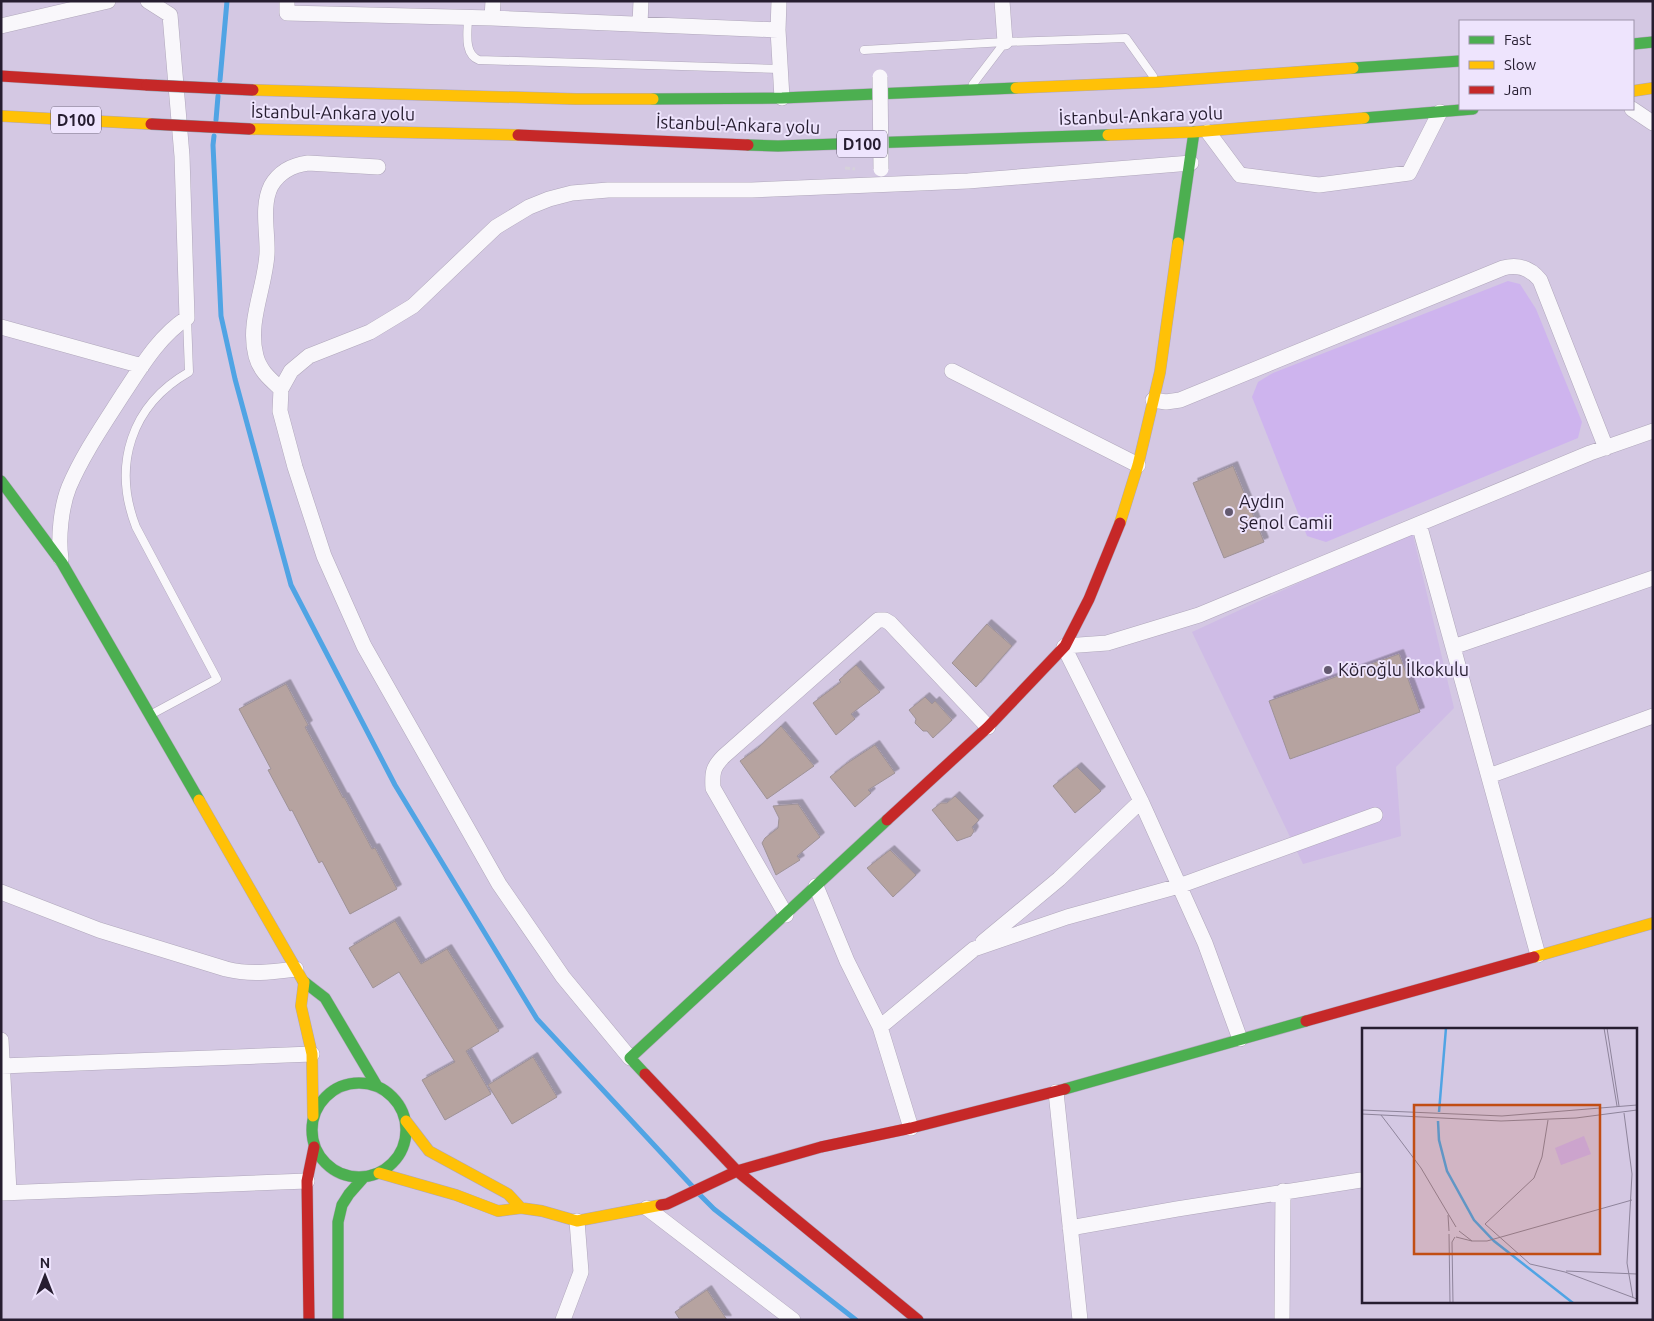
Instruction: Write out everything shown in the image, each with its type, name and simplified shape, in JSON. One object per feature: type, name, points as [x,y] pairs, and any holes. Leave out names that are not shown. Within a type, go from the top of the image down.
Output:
[{"type":"main road","points":[[1634,44],[1653,42]]},
{"type":"main road","name":"İstanbul-Ankara yolu","points":[[1,76],[253,90],[576,99],[782,98],[1157,82],[1459,61]]},
{"type":"main road","points":[[1634,91],[1653,88]]},
{"type":"main road","name":"İstanbul-Ankara yolu","points":[[1,116],[250,129],[575,136],[778,146],[1201,132],[1462,110]]},
{"type":"main road","points":[[918,1320],[737,1171],[630,1058],[988,727],[1064,647],[1089,599],[1118,529],[1138,465],[1160,372],[1191,163],[1201,132]]},
{"type":"main road","points":[[1,480],[62,563],[300,976],[325,998],[377,1086]]},
{"type":"main road","points":[[379,1173],[456,1195],[498,1211],[521,1208],[542,1211],[577,1221],[647,1208],[667,1204],[737,1171],[821,1147],[910,1128],[1056,1092],[1653,923]]},
{"type":"main road","points":[[300,976],[301,1006],[312,1054],[313,1116],[311,1132],[314,1147],[322,1160],[334,1170],[348,1176],[364,1177],[379,1173],[392,1164],[401,1152],[406,1136],[406,1121]]},
{"type":"main road","points":[[313,1116],[320,1102],[331,1091],[346,1084],[362,1082],[377,1086],[390,1094],[400,1106],[406,1121],[429,1150],[508,1194],[521,1208]]},
{"type":"main road","points":[[309,1320],[307,1181],[314,1147]]},
{"type":"main road","points":[[338,1320],[338,1222],[342,1205],[348,1194],[364,1177]]},
{"type":"street","points":[[1,26],[108,1]]},
{"type":"street","points":[[62,563],[58,542],[68,488],[101,428],[142,366],[169,332],[187,318],[182,156],[170,15],[148,1]]},
{"type":"street","points":[[287,1],[287,13],[468,17],[778,30]]},
{"type":"street","points":[[492,18],[493,1]]},
{"type":"street","points":[[640,24],[641,1]]},
{"type":"street","points":[[779,1],[778,30],[782,98]]},
{"type":"street","points":[[1002,1],[1005,42]]},
{"type":"street","points":[[880,77],[881,169]]},
{"type":"street","points":[[1633,110],[1653,124]]},
{"type":"street","points":[[1201,132],[1240,175],[1319,185],[1409,173],[1440,112]]},
{"type":"street","points":[[630,1058],[563,977],[499,884],[364,646],[324,556],[295,467],[280,411],[282,389],[290,370],[309,356],[370,332],[413,306],[496,227],[528,207],[549,198],[572,193],[608,190],[752,190],[968,181],[1191,163]]},
{"type":"street","points":[[282,389],[264,374],[259,363],[255,345],[254,326],[267,256],[266,208],[269,192],[276,178],[299,164],[378,167]]},
{"type":"street","points":[[1153,400],[1166,402],[1180,400],[1503,268],[1521,267],[1535,274],[1540,280],[1606,448]]},
{"type":"street","points":[[1,327],[142,366]]},
{"type":"street","points":[[952,371],[1138,465]]},
{"type":"street","points":[[1240,1039],[1205,943],[1141,800],[1064,647],[1107,643],[1200,615],[1606,448],[1653,431]]},
{"type":"street","points":[[1419,524],[1538,955]]},
{"type":"street","points":[[1453,647],[1653,578]]},
{"type":"street","points":[[786,915],[713,788],[712,774],[717,763],[724,756],[878,620],[890,623],[988,727]]},
{"type":"street","points":[[1489,776],[1653,716]]},
{"type":"street","points":[[880,1026],[1059,879],[1141,800]]},
{"type":"street","points":[[974,950],[1066,917],[1179,886],[1376,815]]},
{"type":"street","points":[[816,886],[847,961],[880,1026],[910,1128]]},
{"type":"street","points":[[1,892],[100,930],[226,969],[243,973],[300,976]]},
{"type":"street","points":[[1,1040],[5,1193],[307,1181]]},
{"type":"street","points":[[2,1066],[312,1054]]},
{"type":"street","points":[[1056,1092],[1080,1320]]},
{"type":"street","points":[[1070,1228],[1361,1180]]},
{"type":"street","points":[[1282,1320],[1283,1192]]},
{"type":"street","points":[[647,1208],[793,1320]]},
{"type":"street","points":[[563,1320],[581,1272],[577,1221]]},
{"type":"lane","points":[[468,17],[469,52],[474,58],[479,60],[780,69]]},
{"type":"lane","points":[[864,50],[1005,42],[1126,38],[1157,82]]},
{"type":"lane","points":[[968,90],[1005,42]]},
{"type":"lane","points":[[150,715],[217,679],[136,526],[130,511],[125,482],[126,462],[130,443],[141,417],[165,388],[189,372],[187,318]]},
{"type":"shaded area","points":[[1508,281],[1520,284],[1536,309],[1582,422],[1578,438],[1326,542],[1307,536],[1252,397],[1258,382],[1273,373]]},
{"type":"shaded area","name":"Köroğlu İlkokulu","points":[[1412,531],[1454,708],[1396,767],[1401,836],[1303,864],[1192,632]]},
{"type":"building","name":"Aydın Şenol Camii","points":[[1233,466],[1264,542],[1224,558],[1193,483]]},
{"type":"building","points":[[987,624],[1012,646],[976,687],[952,663]]},
{"type":"building","points":[[1399,654],[1420,712],[1290,759],[1269,701]]},
{"type":"building","points":[[856,665],[880,692],[851,714],[855,719],[836,735],[813,703],[841,682],[839,680]]},
{"type":"building","points":[[286,684],[308,725],[305,727],[343,798],[372,849],[375,848],[397,889],[350,914],[322,861],[319,863],[292,810],[290,811],[268,770],[271,769],[239,709]]},
{"type":"building","points":[[925,697],[932,704],[935,701],[952,720],[933,738],[927,731],[923,731],[915,723],[916,719],[909,710]]},
{"type":"building","points":[[781,726],[814,766],[767,799],[740,761],[758,748]]},
{"type":"building","points":[[875,745],[895,773],[868,790],[871,793],[855,807],[830,777]]},
{"type":"building","points":[[1077,767],[1101,791],[1075,813],[1053,786]]},
{"type":"building","points":[[955,796],[979,820],[972,827],[974,831],[971,836],[957,841],[932,810],[941,803],[947,803]]},
{"type":"building","points":[[798,804],[820,837],[797,856],[800,860],[776,875],[762,843],[765,838],[778,828],[779,818],[773,806]]},
{"type":"building","points":[[890,850],[916,875],[893,897],[867,868]]},
{"type":"building","points":[[395,921],[421,964],[447,949],[499,1031],[466,1051],[491,1094],[445,1120],[422,1080],[455,1062],[399,972],[373,988],[349,948]]},
{"type":"building","points":[[533,1057],[557,1097],[512,1124],[488,1085]]},
{"type":"building","points":[[707,1290],[727,1320],[680,1320],[675,1312]]},
{"type":"waterway","points":[[220,80],[227,1]]},
{"type":"waterway","points":[[216,120],[218,96]]},
{"type":"waterway","points":[[214,136],[221,316],[235,379],[291,585],[395,785],[537,1019],[693,1187]]},
{"type":"waterway","points":[[700,1195],[714,1209],[856,1320]]},
{"type":"traffic: fast","points":[[1634,44],[1653,42]]},
{"type":"traffic: fast","points":[[1353,68],[1459,61]]},
{"type":"traffic: fast","points":[[653,99],[782,98],[1016,88]]},
{"type":"traffic: fast","points":[[1364,118],[1461,110]]},
{"type":"traffic: fast","points":[[1178,243],[1194,132]]},
{"type":"traffic: fast","points":[[748,145],[778,146],[1108,135]]},
{"type":"traffic: fast","points":[[1,481],[62,563],[199,800]]},
{"type":"traffic: fast","points":[[645,1074],[630,1058],[887,820]]},
{"type":"traffic: fast","points":[[303,981],[325,998],[377,1086]]},
{"type":"traffic: fast","points":[[1065,1089],[1306,1021]]},
{"type":"traffic: fast","points":[[359,1083],[377,1086],[392,1097],[403,1112],[406,1130],[403,1148],[392,1163],[377,1174],[359,1177],[341,1174],[326,1163],[315,1148],[312,1130],[315,1112],[326,1097],[341,1086],[359,1083]]},
{"type":"traffic: fast","points":[[338,1320],[338,1222],[342,1205],[364,1177]]},
{"type":"traffic: slow","points":[[1016,88],[1157,82],[1353,68]]},
{"type":"traffic: slow","points":[[1634,91],[1653,88]]},
{"type":"traffic: slow","points":[[253,90],[576,99],[653,99]]},
{"type":"traffic: slow","points":[[1,116],[151,124]]},
{"type":"traffic: slow","points":[[1108,135],[1194,132],[1364,118]]},
{"type":"traffic: slow","points":[[250,129],[518,135]]},
{"type":"traffic: slow","points":[[1120,523],[1138,465],[1160,372],[1178,243]]},
{"type":"traffic: slow","points":[[199,800],[303,981]]},
{"type":"traffic: slow","points":[[1534,957],[1653,923]]},
{"type":"traffic: slow","points":[[304,982],[301,1006],[312,1054],[313,1116]]},
{"type":"traffic: slow","points":[[406,1121],[429,1151],[508,1194],[521,1208],[542,1211],[577,1221],[661,1205]]},
{"type":"traffic: slow","points":[[379,1173],[456,1195],[498,1211],[521,1208]]},
{"type":"traffic: jam","points":[[1,76],[147,85]]},
{"type":"traffic: jam","points":[[147,85],[253,90]]},
{"type":"traffic: jam","points":[[151,124],[250,129]]},
{"type":"traffic: jam","points":[[518,135],[748,145]]},
{"type":"traffic: jam","points":[[887,820],[988,727],[1065,646],[1089,599],[1120,523]]},
{"type":"traffic: jam","points":[[1306,1021],[1534,957]]},
{"type":"traffic: jam","points":[[645,1074],[737,1171],[918,1320]]},
{"type":"traffic: jam","points":[[661,1205],[667,1204],[737,1171],[821,1147],[911,1128],[1065,1089]]},
{"type":"traffic: jam","points":[[309,1320],[307,1181],[314,1147]]},
{"type":"place","name":"Aydın Şenol Camii","points":[[1229,512]]},
{"type":"place","name":"Köroğlu İlkokulu","points":[[1328,670]]}]
